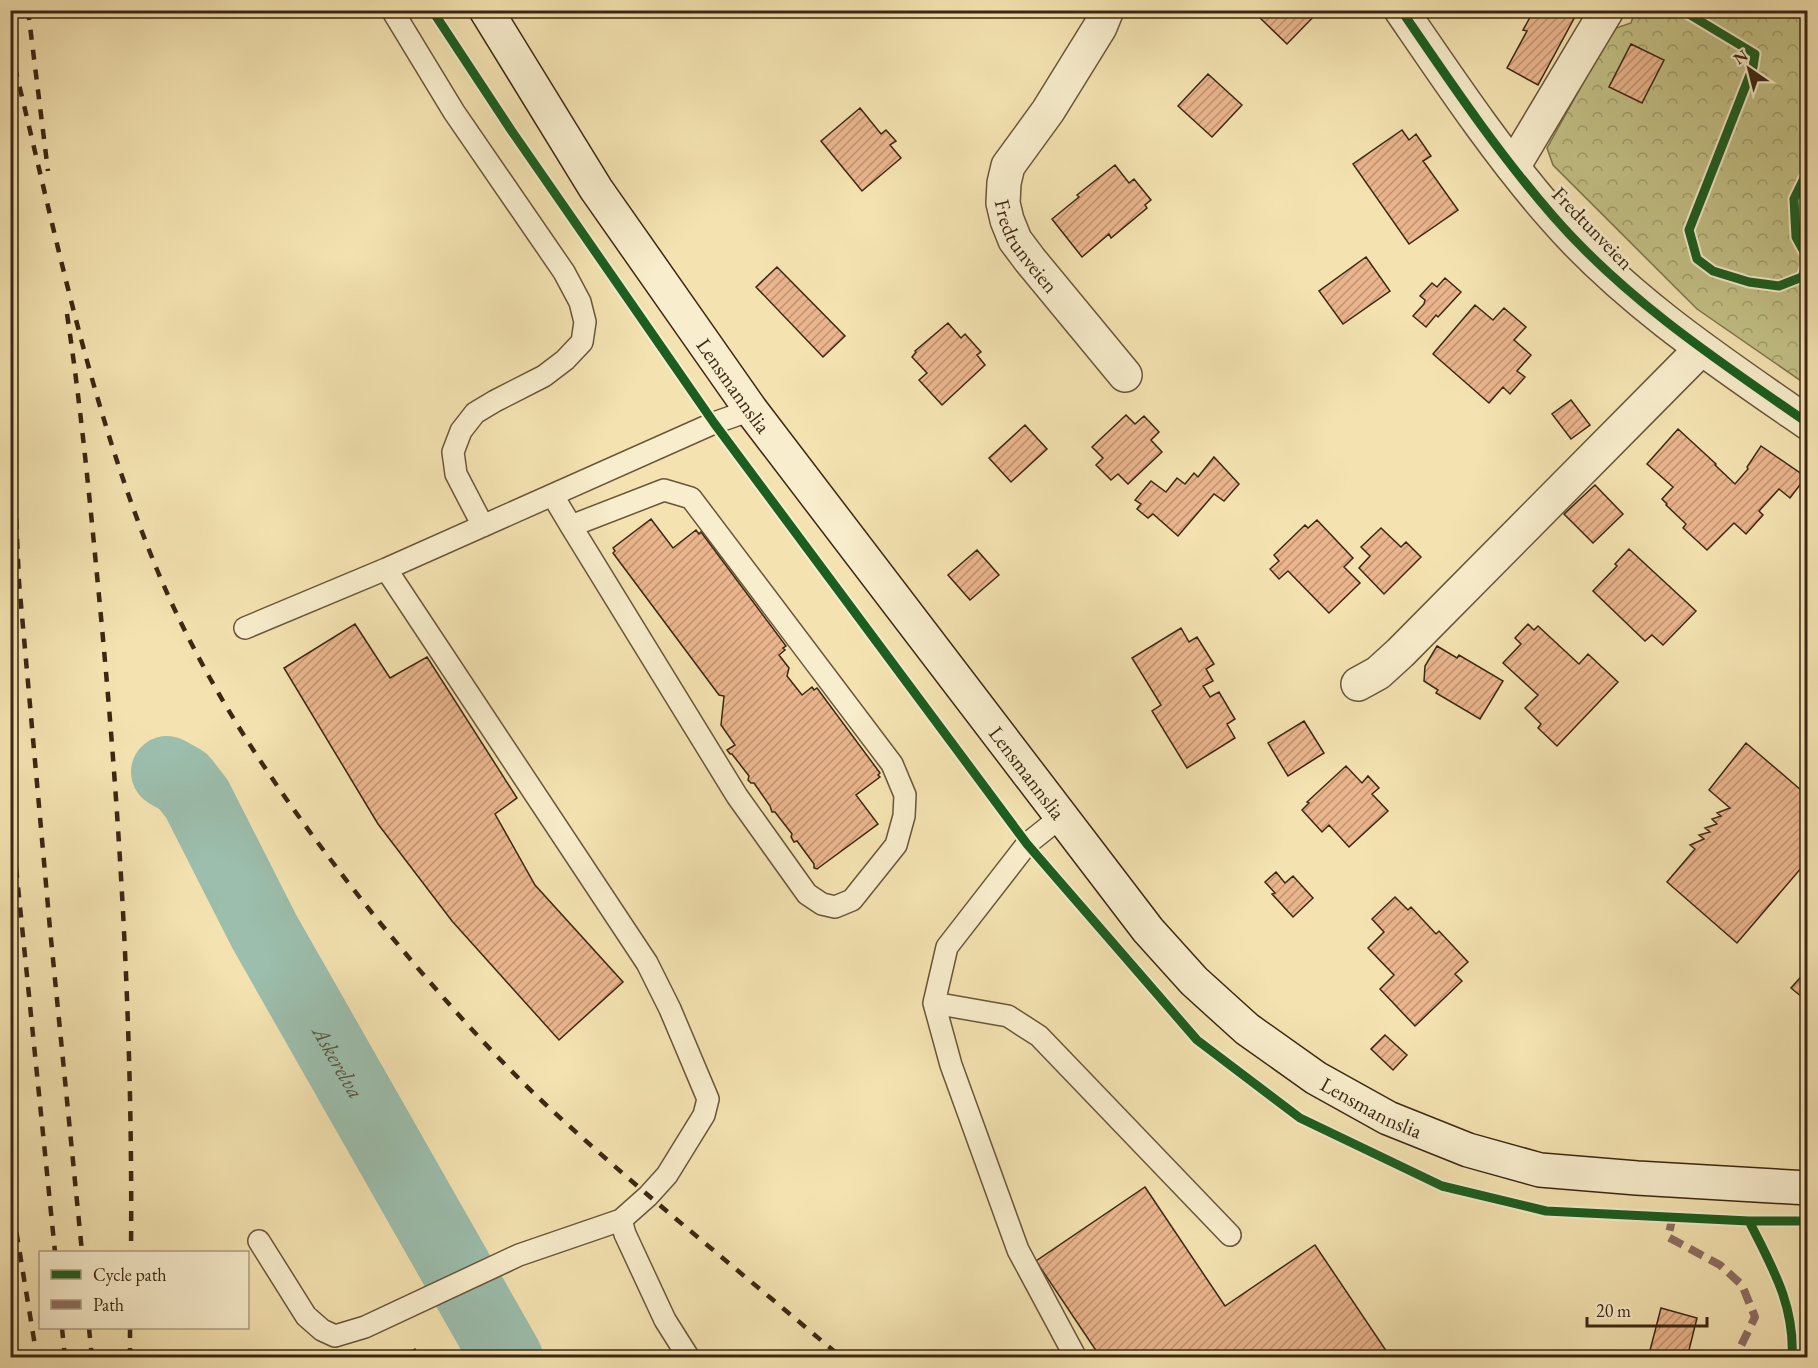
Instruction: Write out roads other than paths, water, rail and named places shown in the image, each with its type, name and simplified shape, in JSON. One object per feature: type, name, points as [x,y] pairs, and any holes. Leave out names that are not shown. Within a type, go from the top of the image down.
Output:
[{"type":"street","name":"Lensmannslia","points":[[486,10],[596,189],[751,410],[1148,930],[1203,989],[1247,1029],[1316,1078],[1388,1118],[1468,1150],[1540,1170],[1808,1188]]},
{"type":"street","name":"Fredtunveien","points":[[1107,10],[1100,27],[1048,111],[1008,166],[1003,203],[1015,240],[1125,375]]},
{"type":"street","name":"Fredtunveien","points":[[1401,10],[1513,167],[1554,217],[1612,276],[1701,349],[1808,423]]},
{"type":"street","points":[[1513,167],[1607,10]]},
{"type":"street","points":[[1358,684],[1378,674],[1400,653],[1701,349]]},
{"type":"lane","points":[[392,10],[454,112],[564,272],[580,302],[585,322],[582,342],[565,360],[544,376],[475,413],[461,431],[453,452],[456,474],[483,526]]},
{"type":"lane","points":[[245,628],[386,569],[714,423],[751,410]]},
{"type":"lane","points":[[553,495],[571,526],[736,796],[807,894],[822,904],[835,907],[852,900],[896,845],[904,816],[905,795],[892,764],[885,754],[691,498],[664,490],[571,526]]},
{"type":"lane","points":[[259,1241],[306,1316],[322,1330],[335,1336],[364,1327],[519,1255],[621,1220],[667,1175],[704,1115],[708,1099],[670,1008],[647,963],[386,569]]},
{"type":"lane","points":[[1062,816],[1027,844],[947,947],[934,1004],[951,1065],[1018,1250],[1076,1358]]},
{"type":"lane","points":[[934,1004],[1008,1016],[1039,1036],[1230,1235]]},
{"type":"lane","points":[[621,1220],[625,1234],[665,1320],[689,1358]]},
{"type":"waterway","name":"Askerelva","points":[[167,772],[183,781],[197,799],[264,931],[507,1358]]},
{"type":"railway","points":[[28,10],[48,171]]},
{"type":"railway","points":[[10,48],[74,313],[92,379],[133,508],[180,620],[229,712],[317,842],[381,924],[500,1060],[616,1168],[842,1358]]},
{"type":"railway","points":[[67,314],[92,525],[119,842],[130,1088],[131,1251]]},
{"type":"railway","points":[[10,379],[19,582],[82,1251]]},
{"type":"railway","points":[[10,808],[55,1251]]},
{"type":"railway","points":[[10,1193],[37,1358]]},
{"type":"railway","points":[[62,1329],[65,1358]]},
{"type":"railway","points":[[89,1329],[92,1358]]},
{"type":"railway","points":[[130,1329],[130,1358]]}]
